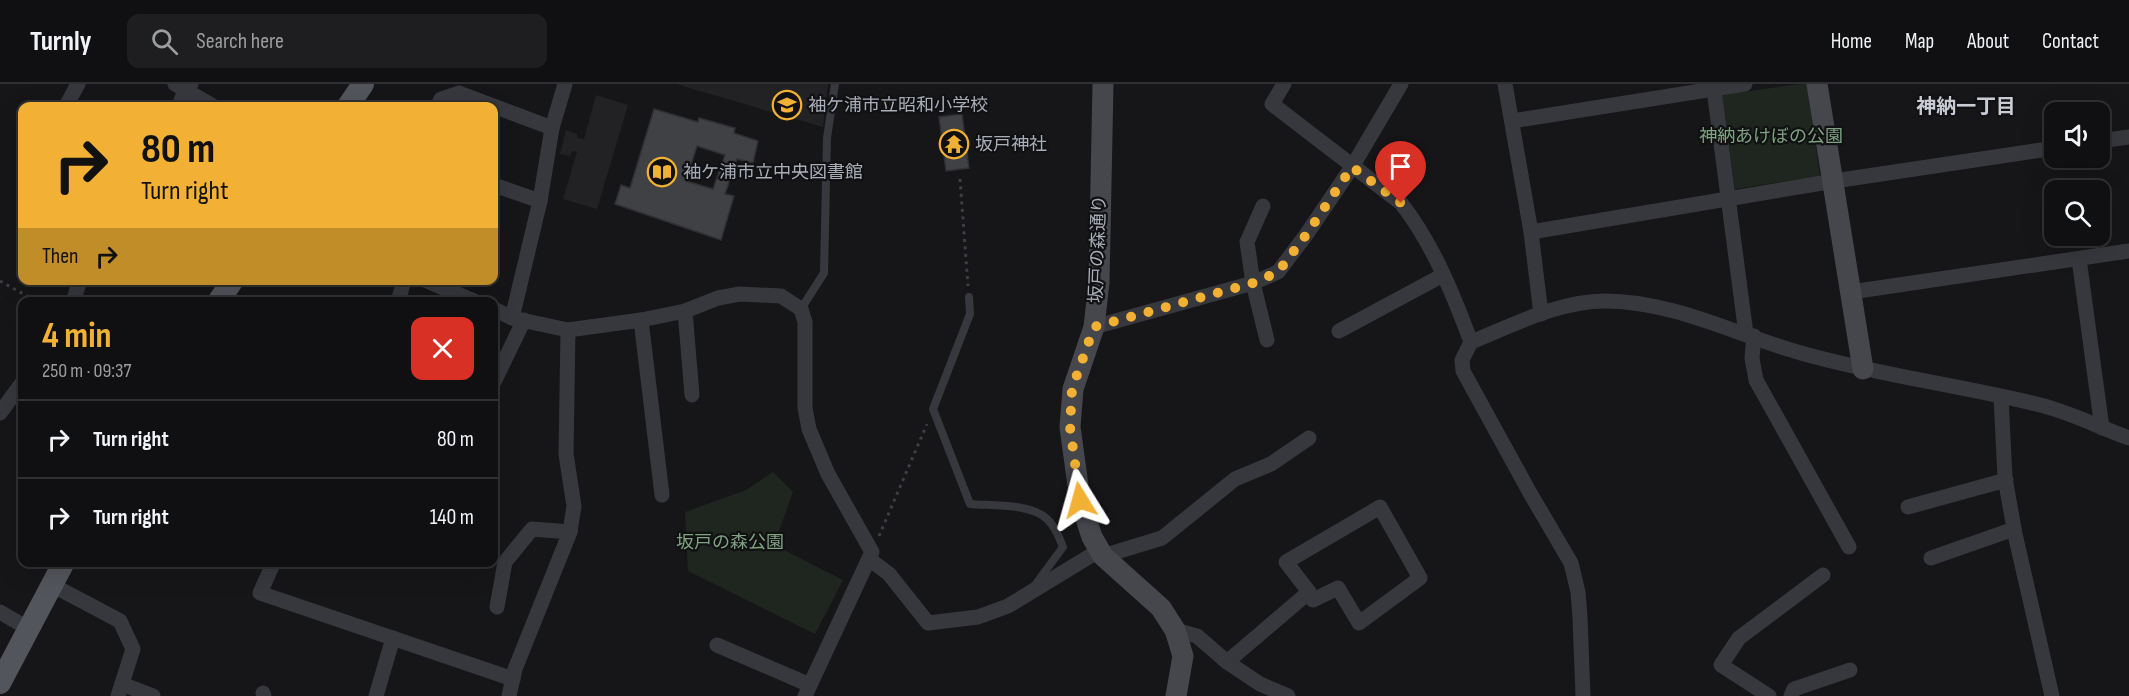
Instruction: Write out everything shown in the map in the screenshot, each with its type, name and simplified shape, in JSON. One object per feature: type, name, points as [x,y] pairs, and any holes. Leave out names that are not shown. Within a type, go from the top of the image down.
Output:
[{"type":"main road","points":[[351,102],[363,84]]},
{"type":"main road","points":[[0,683],[61,567]]},
{"type":"street","points":[[68,102],[78,84]]},
{"type":"street","points":[[498,372],[518,319],[552,128],[565,84]]},
{"type":"street","name":"坂戸の森通り","points":[[1103,84],[1099,282],[1094,327],[1072,389],[1070,427],[1080,500],[1092,537],[1101,553],[1161,608],[1175,630],[1183,656],[1176,696]]},
{"type":"street","points":[[1284,84],[1272,104],[1401,203],[1417,224],[1455,301],[1471,342]]},
{"type":"street","points":[[1094,327],[1253,283],[1278,272],[1352,167],[1401,84]]},
{"type":"street","points":[[1505,84],[1531,232],[1541,314]]},
{"type":"street","points":[[1512,121],[1745,84]]},
{"type":"street","points":[[1818,84],[1863,369]]},
{"type":"street","points":[[180,102],[184,86],[207,102]]},
{"type":"street","points":[[1714,90],[1727,199],[1756,380],[1849,547]]},
{"type":"street","points":[[440,102],[441,99],[459,93],[483,102]]},
{"type":"street","points":[[498,108],[552,128]]},
{"type":"street","points":[[2110,140],[2129,137]]},
{"type":"street","points":[[1531,232],[1834,181],[2044,150]]},
{"type":"street","points":[[498,186],[540,201]]},
{"type":"street","points":[[1263,206],[1247,242],[1253,283],[1267,340]]},
{"type":"street","points":[[1851,292],[2129,251]]},
{"type":"street","points":[[2079,259],[2102,428]]},
{"type":"street","points":[[1339,332],[1443,275]]},
{"type":"street","points":[[437,285],[464,297]]},
{"type":"street","points":[[498,311],[518,319],[567,330],[641,320],[685,311],[718,298],[740,294],[781,296],[801,309],[805,322],[805,408],[808,429],[828,474],[871,555],[890,574],[928,623],[978,617],[1008,606],[1101,553],[1161,538],[1235,479],[1271,464],[1308,438]]},
{"type":"street","points":[[1583,696],[1578,592],[1571,563],[1530,494],[1463,371],[1462,360],[1471,342],[1541,314],[1587,302],[1636,303],[1695,318],[1799,353],[1863,369],[2066,412],[2129,438]]},
{"type":"street","points":[[685,311],[692,395]]},
{"type":"street","points":[[641,320],[662,495]]},
{"type":"street","points":[[509,696],[513,679],[570,532],[574,506],[566,454],[567,330]]},
{"type":"street","points":[[0,413],[18,388]]},
{"type":"street","points":[[2001,397],[2006,480],[2014,529],[2052,696]]},
{"type":"street","points":[[1908,507],[2006,480]]},
{"type":"street","points":[[1380,507],[1420,578],[1359,622],[1338,588],[1313,600],[1310,592],[1286,562],[1380,507]]},
{"type":"street","points":[[497,607],[505,562],[532,529],[570,532]]},
{"type":"street","points":[[1931,558],[2014,529]]},
{"type":"street","points":[[717,645],[807,691],[871,555]]},
{"type":"street","points":[[272,567],[260,593],[513,679]]},
{"type":"street","points":[[1769,696],[1721,665],[1739,638],[1823,575]]},
{"type":"street","points":[[52,585],[120,621],[134,649],[120,690],[153,696]]},
{"type":"street","points":[[1227,662],[1310,592]]},
{"type":"street","points":[[0,612],[29,628]]},
{"type":"street","points":[[1175,630],[1197,636],[1227,662],[1260,684],[1288,696]]},
{"type":"street","points":[[376,696],[393,638]]},
{"type":"street","points":[[1791,696],[1794,689],[1850,670]]},
{"type":"lane","points":[[801,309],[824,273],[827,138],[834,84]]},
{"type":"lane","points":[[969,297],[970,314],[933,409],[970,504],[1024,507],[1046,517],[1057,532],[1063,547],[1031,591]]},
{"type":"path","points":[[960,179],[969,297]]},
{"type":"path","points":[[0,281],[29,297]]},
{"type":"path","points":[[871,555],[933,409]]},
{"type":"shaded area","name":"袖ケ浦市立昭和小学校","points":[[676,84],[828,84],[823,127]]},
{"type":"shaded area","points":[[596,95],[628,105],[597,209],[563,199],[577,152],[572,151],[570,156],[560,154],[566,130],[577,134],[577,138],[584,139]]},
{"type":"green space","name":"神納あけぼの公園","points":[[1807,84],[1820,176],[1735,189],[1722,95]]},
{"type":"green space","name":"坂戸の森公園","points":[[773,472],[793,492],[774,545],[843,580],[815,634],[688,571],[685,512],[746,490]]},
{"type":"building","name":"袖ケ浦市立中央図書館","points":[[654,109],[698,122],[699,118],[735,128],[734,133],[758,141],[753,163],[737,159],[725,194],[734,196],[721,240],[615,204],[621,185],[630,188]],"holes":[[[697,146],[725,155],[713,189],[686,181]]]},
{"type":"building","points":[[962,114],[969,168],[946,171],[939,117]]},
{"type":"place","name":"袖ケ浦市立昭和小学校","points":[[787,105]]},
{"type":"place","name":"坂戸神社","points":[[954,144]]},
{"type":"place","name":"袖ケ浦市立中央図書館","points":[[662,172]]},
{"type":"district","name":"神納一丁目","points":[[1966,107]]},
{"type":"route","points":[[1080,500],[1070,427],[1072,389],[1094,327],[1253,283],[1278,272],[1352,167],[1401,203]]}]
